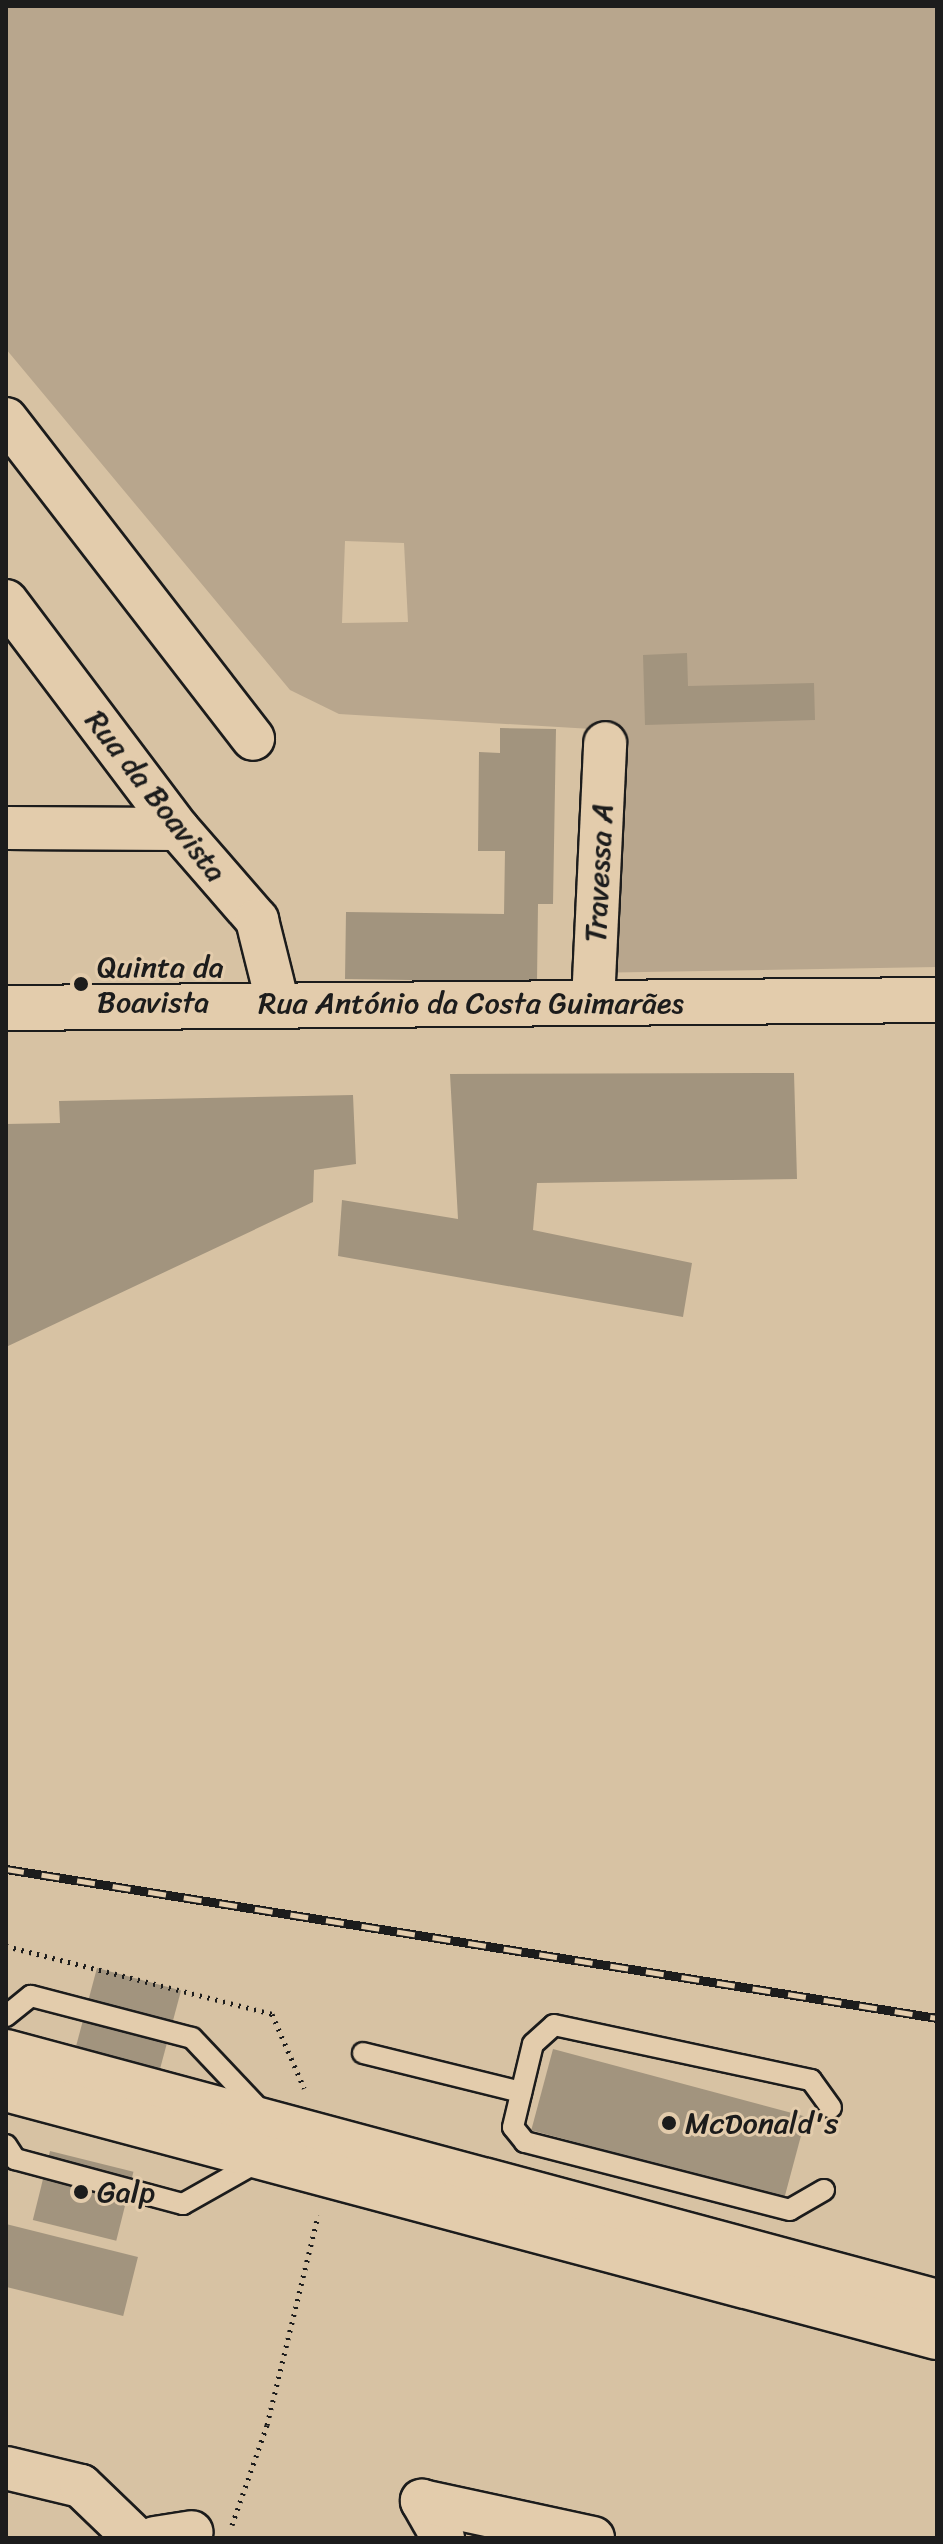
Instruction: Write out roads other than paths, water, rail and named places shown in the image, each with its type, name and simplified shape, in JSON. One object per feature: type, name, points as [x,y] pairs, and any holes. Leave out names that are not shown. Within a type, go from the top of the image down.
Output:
[{"type":"main road","name":"Rua António da Costa Guimarães","points":[[6,1008],[937,1000]]},
{"type":"main road","points":[[6,2052],[268,2140],[937,2337]]},
{"type":"main road","points":[[6,2089],[268,2140],[937,2302]]},
{"type":"street","points":[[6,419],[253,739]]},
{"type":"street","name":"Rua da Boavista","points":[[6,601],[178,829],[257,920],[278,1004]]},
{"type":"street","name":"Travessa A","points":[[593,1002],[605,743]]},
{"type":"street","points":[[6,828],[178,829]]},
{"type":"street","points":[[6,2468],[81,2486],[135,2538]]},
{"type":"street","points":[[443,2538],[422,2501],[593,2538]]},
{"type":"lane","points":[[6,2016],[31,1996],[192,2038],[268,2140],[183,2204],[15,2159],[6,2145]]},
{"type":"lane","points":[[824,2190],[790,2210],[525,2142],[513,2127],[533,2044],[554,2025],[811,2080],[831,2108]]},
{"type":"lane","points":[[363,2053],[521,2092]]},
{"type":"railway","points":[[6,1869],[937,2018]]},
{"type":"place","name":"Quinta da Boavista","points":[[81,984]]},
{"type":"place","name":"McDonald's","points":[[669,2123]]},
{"type":"place","name":"Galp","points":[[81,2192]]}]
